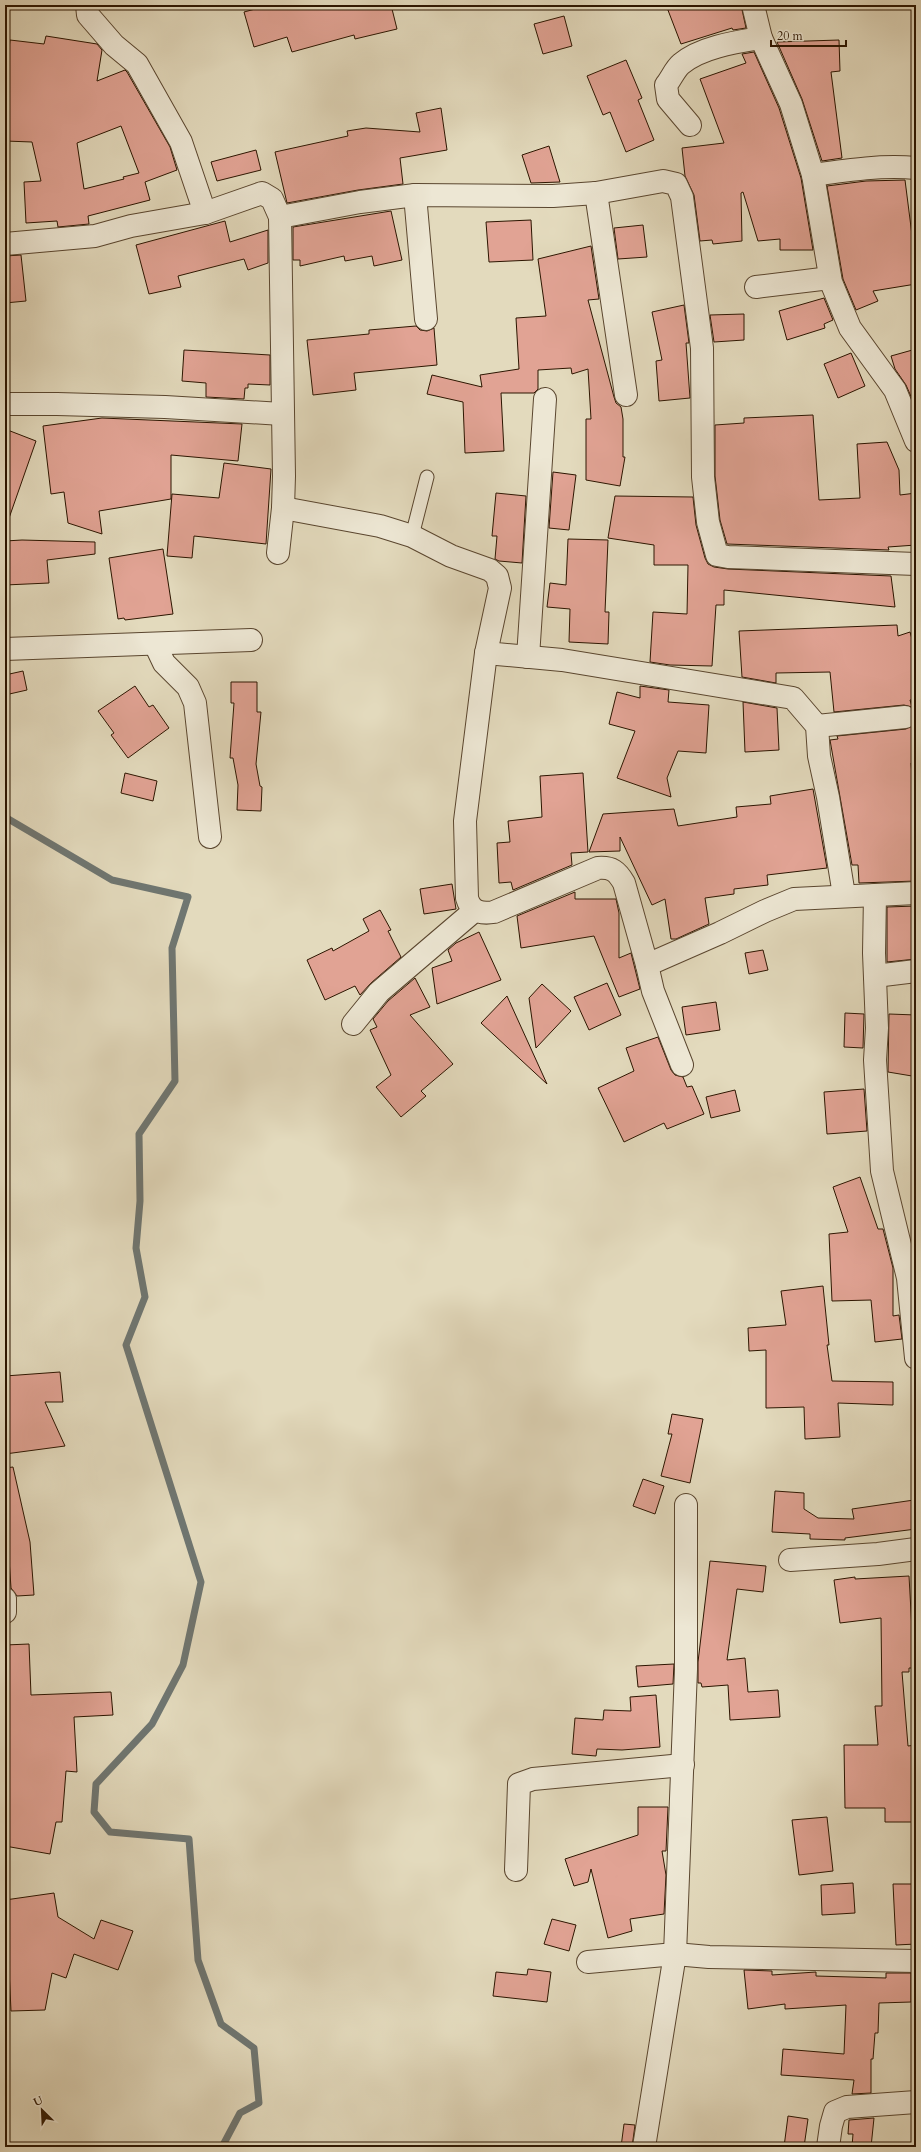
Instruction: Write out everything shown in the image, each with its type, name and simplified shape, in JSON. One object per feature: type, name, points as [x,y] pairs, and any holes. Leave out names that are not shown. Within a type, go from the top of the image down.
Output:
[{"type":"street","points":[[87,5],[88,14],[92,20],[114,45],[138,64],[181,142],[205,213]]},
{"type":"street","points":[[753,5],[761,38],[791,104],[813,175],[830,278],[850,328],[895,390],[912,427],[916,441]]},
{"type":"street","points":[[690,125],[668,99],[666,85],[680,64],[702,52],[724,44],[761,38]]},
{"type":"street","points":[[813,175],[862,168],[897,166],[916,168]]},
{"type":"street","points":[[280,217],[360,202],[415,195],[553,196],[596,193],[663,181],[676,184],[682,197],[702,348],[702,477],[709,529],[717,555],[728,557],[916,564]]},
{"type":"street","points":[[5,244],[95,236],[132,226],[205,213],[262,193],[272,199],[280,217],[283,508],[278,553]]},
{"type":"street","points":[[596,193],[626,395]]},
{"type":"street","points":[[415,195],[426,319]]},
{"type":"street","points":[[756,287],[830,278]]},
{"type":"street","points":[[528,657],[544,399]]},
{"type":"street","points":[[5,404],[165,407],[282,414]]},
{"type":"street","points":[[283,508],[380,526],[412,536],[451,556],[490,570],[497,576],[500,588],[486,653],[465,821],[467,898],[469,905],[474,910],[481,913],[494,912],[598,868],[610,868],[618,873],[624,883],[653,991],[682,1065]]},
{"type":"street","points":[[5,649],[251,640]]},
{"type":"street","points":[[155,644],[164,663],[188,687],[195,703],[210,837]]},
{"type":"street","points":[[486,653],[562,660],[793,698],[817,726],[819,756],[828,797],[844,895]]},
{"type":"street","points":[[817,726],[905,717]]},
{"type":"street","points":[[647,965],[720,933],[765,910],[794,899],[844,895],[916,893]]},
{"type":"street","points":[[875,895],[875,976],[877,1028],[875,1060],[882,1171],[908,1278],[916,1358]]},
{"type":"street","points":[[353,1024],[379,992],[474,910]]},
{"type":"street","points":[[875,976],[916,971]]},
{"type":"street","points":[[644,2147],[675,1954],[686,1669],[686,1505]]},
{"type":"street","points":[[790,1560],[878,1554],[916,1549]]},
{"type":"street","points":[[5,1599],[5,1612]]},
{"type":"street","points":[[516,1870],[519,1784],[533,1779],[683,1765]]},
{"type":"street","points":[[588,1962],[675,1954],[709,1957],[916,1961]]},
{"type":"street","points":[[828,2147],[835,2112],[847,2107],[916,2102]]},
{"type":"lane","points":[[412,536],[427,477]]},
{"type":"building","points":[[270,5],[391,5],[397,29],[355,39],[354,35],[292,52],[287,37],[254,47],[244,12]]},
{"type":"building","points":[[666,5],[741,5],[746,28],[733,30],[732,28],[681,44]]},
{"type":"building","points":[[564,16],[572,46],[543,54],[534,24]]},
{"type":"building","points":[[46,36],[97,44],[102,50],[97,81],[125,70],[127,72],[170,147],[177,170],[145,182],[150,200],[88,216],[89,224],[58,227],[57,221],[26,223],[24,182],[41,181],[32,142],[5,141],[5,82],[10,40],[44,44]],"holes":[[[121,126],[139,173],[123,177],[124,179],[84,189],[77,143]]]},
{"type":"building","points":[[839,40],[840,71],[831,72],[842,158],[822,161],[802,99],[777,42]]},
{"type":"building","points":[[754,52],[779,108],[801,178],[813,250],[780,250],[780,239],[758,241],[743,192],[741,193],[742,241],[713,244],[712,240],[700,241],[694,195],[685,176],[682,148],[724,143],[700,79],[746,63],[742,54]]},
{"type":"building","points":[[626,60],[642,98],[638,100],[654,140],[626,152],[610,112],[603,115],[587,76]]},
{"type":"building","points":[[441,108],[447,150],[400,158],[403,184],[358,190],[287,203],[275,152],[348,136],[347,131],[366,128],[420,132],[416,113]]},
{"type":"building","points":[[549,146],[560,182],[531,183],[522,155]]},
{"type":"building","points":[[256,150],[261,170],[217,181],[211,162]]},
{"type":"building","points":[[905,180],[913,243],[916,242],[916,284],[873,291],[878,301],[856,310],[843,279],[827,186],[866,181]]},
{"type":"building","points":[[391,211],[402,260],[374,266],[372,256],[345,261],[344,256],[300,266],[300,260],[293,260],[293,227]]},
{"type":"building","points":[[531,220],[533,260],[489,262],[486,222]]},
{"type":"building","points":[[225,221],[230,242],[268,230],[268,263],[248,270],[244,259],[178,276],[181,287],[149,294],[136,245]]},
{"type":"building","points":[[643,225],[647,257],[618,259],[614,228]]},
{"type":"building","points":[[591,246],[599,299],[588,300],[614,397],[616,403],[621,407],[623,419],[623,457],[625,457],[620,486],[586,480],[586,419],[591,419],[588,369],[572,374],[571,368],[538,370],[538,389],[534,393],[501,393],[504,451],[465,453],[463,402],[427,394],[432,375],[482,387],[480,375],[519,369],[516,318],[546,316],[538,259]]},
{"type":"building","points":[[21,255],[26,301],[5,303],[5,256]]},
{"type":"building","points":[[824,298],[833,320],[824,324],[825,328],[787,340],[779,311]]},
{"type":"building","points":[[684,305],[689,343],[686,343],[690,398],[659,401],[656,361],[662,360],[652,312]]},
{"type":"building","points":[[744,314],[744,340],[714,342],[710,315]]},
{"type":"building","points":[[416,326],[420,330],[427,331],[434,328],[437,365],[354,373],[356,390],[313,395],[307,340],[369,334],[369,330]]},
{"type":"building","points":[[916,349],[916,408],[906,385],[895,369],[891,356]]},
{"type":"building","points":[[184,350],[270,355],[270,385],[248,384],[248,388],[245,388],[244,399],[206,397],[206,383],[182,381]]},
{"type":"building","points":[[851,353],[865,386],[838,398],[824,364]]},
{"type":"building","points":[[813,415],[819,500],[860,498],[857,444],[887,442],[899,470],[900,495],[916,493],[916,545],[888,547],[889,550],[727,544],[720,520],[715,476],[715,425],[744,423],[744,418]]},
{"type":"building","points":[[102,418],[242,424],[238,461],[171,455],[171,499],[99,511],[102,534],[68,523],[64,492],[51,494],[43,426]]},
{"type":"building","points":[[5,429],[36,441],[8,521],[5,521]]},
{"type":"building","points":[[224,463],[271,469],[266,544],[194,536],[192,558],[167,556],[172,494],[219,498]]},
{"type":"building","points":[[553,472],[576,475],[569,530],[549,528]]},
{"type":"building","points":[[496,493],[526,496],[522,563],[499,561],[495,559],[497,536],[492,536]]},
{"type":"building","points":[[615,496],[693,497],[696,525],[705,558],[708,564],[714,567],[728,569],[891,576],[895,607],[724,590],[724,605],[716,605],[712,666],[670,665],[650,662],[653,612],[687,614],[688,565],[654,565],[654,545],[608,538]]},
{"type":"building","points":[[568,539],[608,540],[605,612],[609,612],[608,644],[569,642],[570,609],[547,607],[550,583],[566,585]]},
{"type":"building","points":[[5,541],[95,542],[95,554],[47,560],[49,583],[5,585]]},
{"type":"building","points":[[163,549],[173,614],[125,620],[124,618],[118,619],[109,558]]},
{"type":"building","points":[[897,625],[898,636],[910,632],[916,653],[916,699],[910,700],[912,707],[904,705],[834,712],[830,672],[776,673],[776,683],[742,677],[739,631]]},
{"type":"building","points":[[23,671],[27,690],[5,695],[5,675]]},
{"type":"building","points":[[231,682],[257,682],[257,712],[261,712],[256,764],[260,786],[262,787],[261,811],[237,810],[238,785],[233,758],[230,758],[234,703],[231,703]]},
{"type":"building","points":[[135,686],[149,707],[153,705],[169,728],[128,758],[111,735],[114,733],[98,711]]},
{"type":"building","points":[[640,686],[669,690],[668,702],[709,705],[706,753],[678,751],[667,778],[671,797],[617,778],[635,731],[609,724],[617,692],[640,698]]},
{"type":"building","points":[[743,702],[777,708],[779,750],[745,752]]},
{"type":"building","points":[[916,723],[916,762],[911,763],[916,824],[916,840],[913,840],[916,881],[859,883],[858,865],[852,865],[830,740],[838,739],[837,736],[906,729]]},
{"type":"building","points":[[125,773],[157,781],[153,801],[121,793]]},
{"type":"building","points":[[583,773],[588,852],[571,853],[572,865],[513,890],[511,882],[499,883],[497,843],[510,842],[508,821],[542,817],[540,776]]},
{"type":"building","points":[[813,789],[827,868],[767,875],[768,885],[734,889],[734,894],[705,898],[709,924],[676,939],[671,939],[665,899],[652,905],[620,837],[620,851],[589,852],[603,814],[674,809],[678,826],[737,817],[736,807],[771,804],[770,796]]},
{"type":"building","points":[[452,884],[456,909],[424,914],[420,889]]},
{"type":"building","points":[[575,892],[575,899],[616,899],[619,913],[619,958],[631,953],[640,989],[619,997],[594,936],[521,948],[517,916]]},
{"type":"building","points":[[916,906],[916,959],[887,962],[887,907]]},
{"type":"building","points":[[380,910],[391,930],[388,931],[401,957],[371,983],[360,995],[355,986],[325,1000],[307,960],[332,948],[333,951],[369,931],[363,919]]},
{"type":"building","points":[[479,932],[501,980],[437,1004],[432,968],[452,961],[448,950],[456,943]]},
{"type":"building","points":[[763,950],[768,970],[749,974],[745,953]]},
{"type":"building","points":[[415,978],[430,1007],[410,1015],[453,1064],[421,1091],[426,1096],[401,1117],[376,1087],[391,1075],[370,1030],[377,1027],[373,1019],[388,1001]]},
{"type":"building","points":[[607,983],[621,1015],[589,1030],[574,997]]},
{"type":"building","points":[[542,984],[571,1011],[536,1048],[529,998]]},
{"type":"building","points":[[507,996],[547,1084],[481,1023]]},
{"type":"building","points":[[716,1002],[720,1030],[686,1035],[682,1007]]},
{"type":"building","points":[[845,1013],[864,1014],[863,1048],[844,1047]]},
{"type":"building","points":[[889,1014],[916,1015],[916,1053],[912,1076],[888,1072]]},
{"type":"building","points":[[658,1037],[671,1070],[675,1075],[683,1077],[687,1087],[692,1086],[704,1114],[667,1129],[664,1123],[624,1142],[598,1088],[634,1071],[626,1048]]},
{"type":"building","points":[[864,1089],[867,1131],[827,1134],[824,1092]]},
{"type":"building","points":[[735,1090],[740,1111],[711,1118],[706,1097]]},
{"type":"building","points":[[860,1177],[878,1229],[883,1229],[893,1268],[893,1316],[899,1315],[902,1339],[875,1342],[871,1300],[832,1301],[829,1234],[848,1232],[833,1187]]},
{"type":"building","points":[[823,1286],[829,1345],[827,1345],[832,1381],[893,1382],[893,1405],[838,1403],[840,1437],[805,1439],[804,1407],[766,1408],[766,1350],[749,1351],[748,1328],[786,1325],[781,1291]]},
{"type":"building","points":[[60,1372],[63,1402],[45,1402],[65,1446],[5,1454],[5,1376]]},
{"type":"building","points":[[672,1414],[703,1419],[690,1483],[661,1476],[672,1434],[668,1434]]},
{"type":"building","points":[[13,1467],[30,1542],[34,1595],[17,1596],[11,1588],[9,1559],[5,1541],[5,1468]]},
{"type":"building","points":[[643,1479],[664,1486],[655,1514],[633,1506]]},
{"type":"building","points":[[775,1491],[804,1493],[804,1509],[818,1518],[854,1519],[852,1509],[914,1500],[916,1529],[845,1538],[845,1540],[810,1539],[810,1534],[772,1532]]},
{"type":"building","points":[[710,1561],[766,1566],[763,1592],[737,1589],[727,1660],[745,1658],[748,1692],[778,1690],[780,1717],[730,1720],[728,1685],[702,1687],[701,1683],[698,1683],[698,1662]]},
{"type":"building","points":[[909,1576],[912,1630],[916,1630],[916,1668],[909,1668],[909,1672],[902,1672],[908,1746],[916,1745],[916,1822],[885,1822],[885,1808],[845,1808],[844,1745],[878,1745],[875,1706],[882,1706],[881,1618],[840,1623],[834,1580],[855,1577],[855,1579]]},
{"type":"building","points":[[29,1644],[31,1695],[111,1692],[113,1715],[74,1717],[77,1772],[66,1771],[62,1822],[56,1822],[50,1854],[5,1846],[5,1645]]},
{"type":"building","points":[[674,1664],[673,1684],[638,1687],[636,1666]]},
{"type":"building","points":[[656,1695],[660,1747],[622,1750],[597,1749],[596,1756],[572,1754],[575,1718],[603,1720],[604,1710],[631,1711],[630,1697]]},
{"type":"building","points":[[638,1807],[668,1807],[666,1851],[662,1851],[666,1875],[664,1914],[630,1919],[632,1931],[608,1938],[591,1869],[588,1882],[574,1886],[565,1859],[638,1835]]},
{"type":"building","points":[[827,1817],[833,1871],[799,1875],[792,1820]]},
{"type":"building","points":[[853,1883],[855,1913],[822,1915],[821,1885]]},
{"type":"building","points":[[893,1884],[916,1884],[916,1944],[896,1945]]},
{"type":"building","points":[[54,1893],[58,1917],[94,1939],[101,1920],[133,1931],[118,1970],[74,1954],[66,1978],[52,1973],[45,2010],[11,2011],[9,1969],[7,1969],[5,1949],[5,1900]]},
{"type":"building","points":[[552,1919],[576,1925],[569,1951],[544,1944]]},
{"type":"building","points":[[528,1969],[551,1972],[547,2002],[493,1996],[496,1972],[527,1975]]},
{"type":"building","points":[[744,1970],[772,1971],[772,1975],[816,1972],[816,1976],[886,1978],[886,1973],[911,1973],[911,2002],[879,2003],[878,2033],[875,2033],[873,2059],[871,2059],[871,2093],[852,2094],[854,2080],[781,2075],[783,2049],[844,2054],[846,2005],[785,2009],[785,2004],[748,2009]]},
{"type":"building","points":[[788,2116],[808,2119],[804,2147],[784,2147]]},
{"type":"building","points":[[874,2118],[871,2147],[852,2147],[853,2134],[848,2134],[849,2120]]},
{"type":"building","points":[[624,2124],[635,2125],[632,2147],[621,2147]]},
{"type":"waterway","points":[[5,817],[112,880],[188,897],[172,948],[175,1081],[139,1134],[140,1201],[136,1248],[145,1297],[126,1345],[201,1582],[183,1665],[152,1724],[96,1784],[94,1812],[110,1832],[189,1839],[198,1960],[221,2024],[254,2048],[259,2103],[240,2113],[222,2147]]}]
